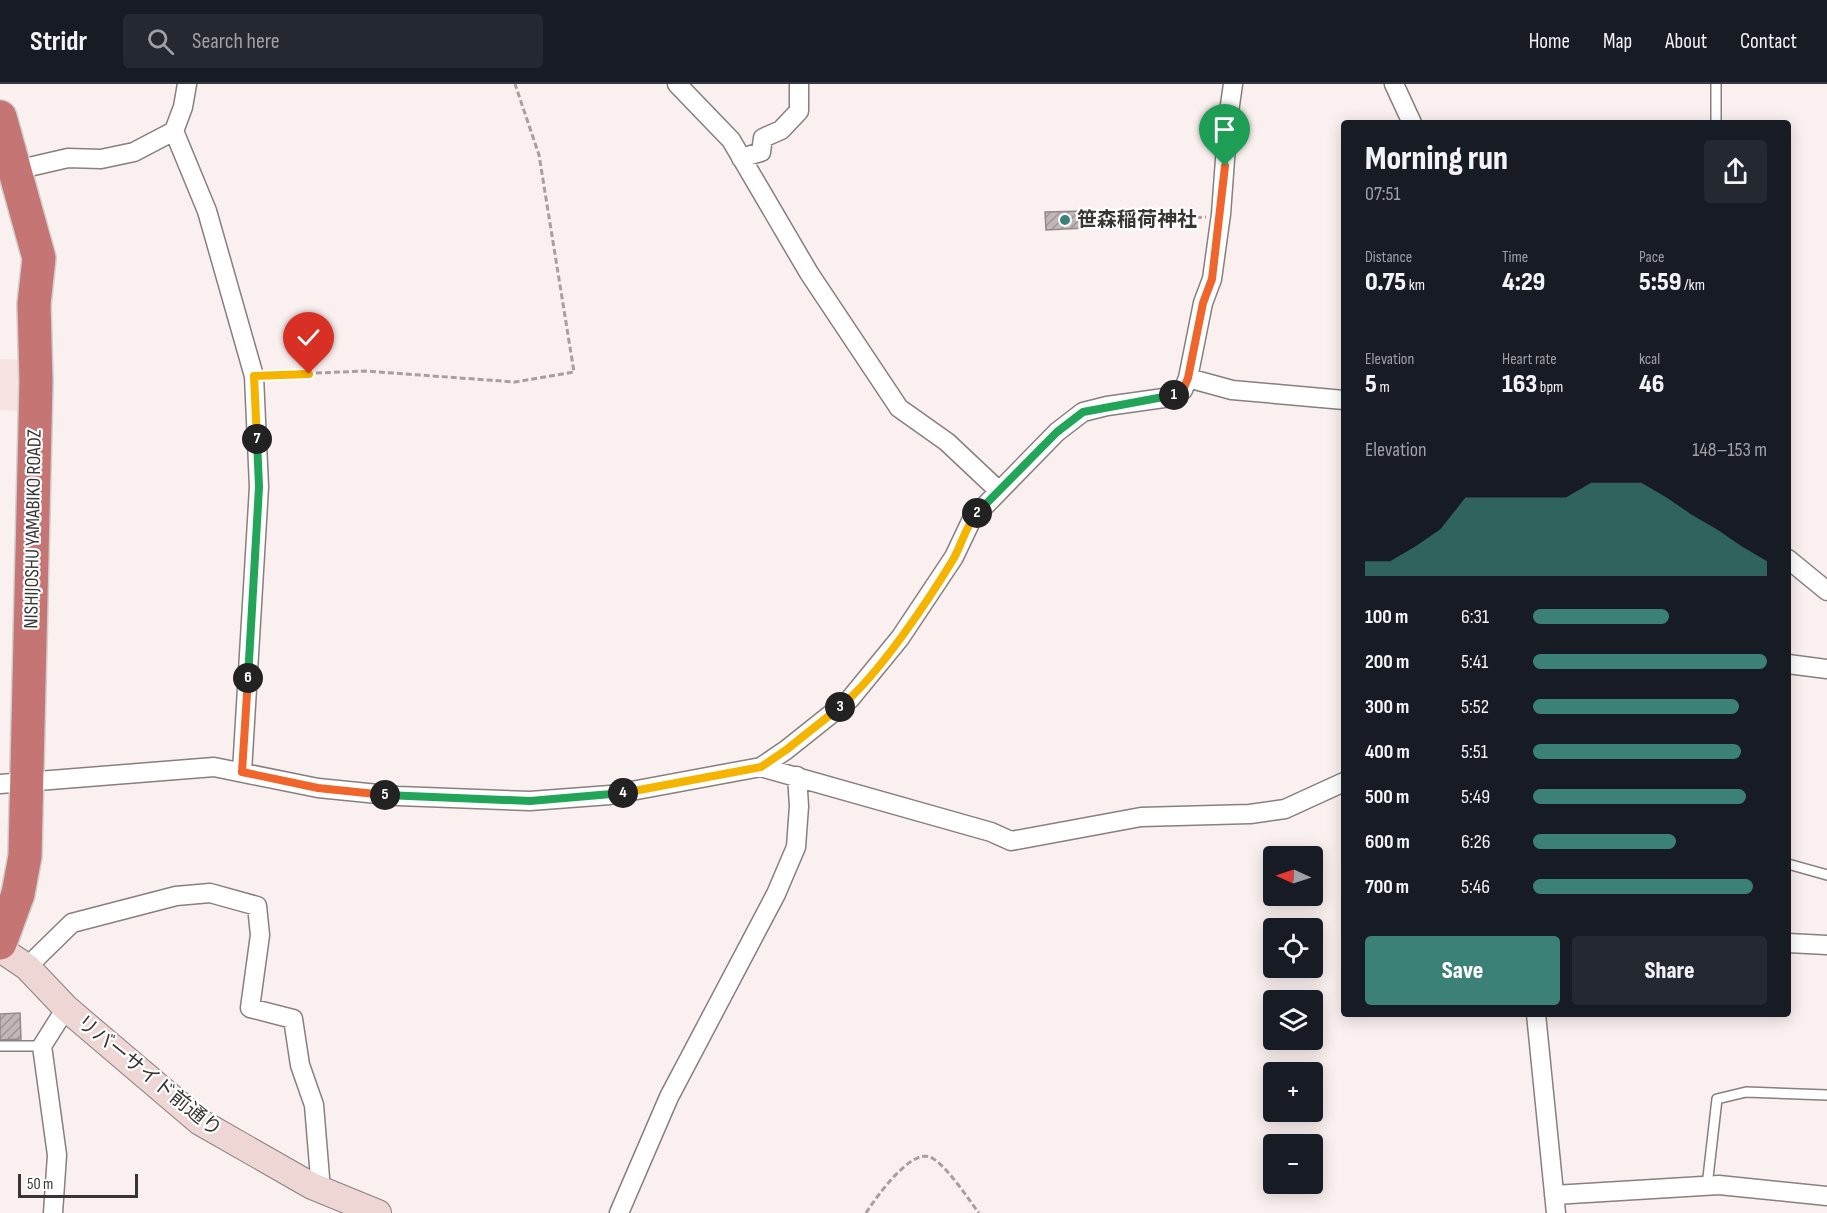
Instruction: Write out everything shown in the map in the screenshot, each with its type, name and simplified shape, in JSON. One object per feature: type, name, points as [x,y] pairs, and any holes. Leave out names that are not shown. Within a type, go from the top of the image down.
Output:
[{"type":"highway","name":"NISHIJOSHU YAMABIKO ROADZ","points":[[0,117],[12,180],[39,258],[34,304],[36,382],[14,782],[25,856],[18,894],[0,943]]},
{"type":"street","points":[[12,180],[68,158],[101,159],[134,152],[174,131],[183,107],[187,84]]},
{"type":"street","points":[[677,84],[731,140],[809,273],[899,408],[947,442],[999,491]]},
{"type":"street","points":[[741,158],[761,152],[763,138],[780,129],[799,111],[799,84]]},
{"type":"street","points":[[14,782],[213,767],[329,789],[398,796],[530,801],[610,795],[761,767],[850,699],[900,638],[954,557],[972,519],[1057,432],[1083,412],[1107,406],[1171,397],[1183,390],[1188,378],[1203,303],[1212,279],[1221,217],[1228,119],[1233,84]]},
{"type":"street","points":[[1394,84],[1411,120]]},
{"type":"street","points":[[174,131],[207,211],[254,376],[259,487],[242,772]]},
{"type":"street","points":[[1188,378],[1232,390],[1341,400]]},
{"type":"street","points":[[1791,561],[1827,591]]},
{"type":"street","points":[[1791,664],[1827,669]]},
{"type":"street","points":[[761,767],[991,832],[1011,841],[1141,817],[1250,814],[1286,809],[1341,783]]},
{"type":"street","points":[[619,1213],[669,1097],[776,894],[796,847],[799,806],[797,776]]},
{"type":"street","points":[[27,967],[72,923],[176,896],[210,893],[257,906],[260,935],[250,1008],[293,1019],[300,1065],[314,1105],[321,1190]]},
{"type":"street","points":[[1791,943],[1827,945]]},
{"type":"street","name":"リバーサイド前通り","points":[[0,949],[27,967],[66,1008],[200,1122],[252,1154],[363,1211]]},
{"type":"street","points":[[52,1213],[57,1155],[42,1046],[66,1008]]},
{"type":"street","points":[[1536,1017],[1555,1204],[1707,1186],[1827,1196]]},
{"type":"lane","points":[[1716,84],[1716,120]]},
{"type":"lane","points":[[1791,865],[1827,875]]},
{"type":"lane","points":[[0,1046],[42,1046]]},
{"type":"lane","points":[[1707,1186],[1717,1099],[1746,1092],[1827,1095]]},
{"type":"path","points":[[254,376],[365,372],[515,382],[574,372],[539,154],[514,84]]},
{"type":"path","points":[[1097,222],[1221,217]]},
{"type":"path","points":[[866,1213],[887,1182],[920,1156],[929,1157],[941,1166],[979,1213]]},
{"type":"shaded area","points":[[0,359],[22,360],[19,411],[0,410]]},
{"type":"building","name":"笹森稲荷神社","points":[[1085,211],[1085,228],[1046,230],[1045,212]]},
{"type":"building","points":[[20,1013],[21,1039],[0,1040],[0,1014]]},
{"type":"place","name":"笹森稲荷神社","points":[[1065,220]]},
{"type":"route","points":[[309,374],[254,376],[259,487],[242,772],[318,788],[398,796],[530,801],[610,795],[761,767],[850,699],[900,638],[954,557],[972,519],[1057,432],[1083,412],[1107,406],[1155,401],[1171,397],[1183,390],[1188,378],[1203,303],[1212,279],[1225,166]]}]
